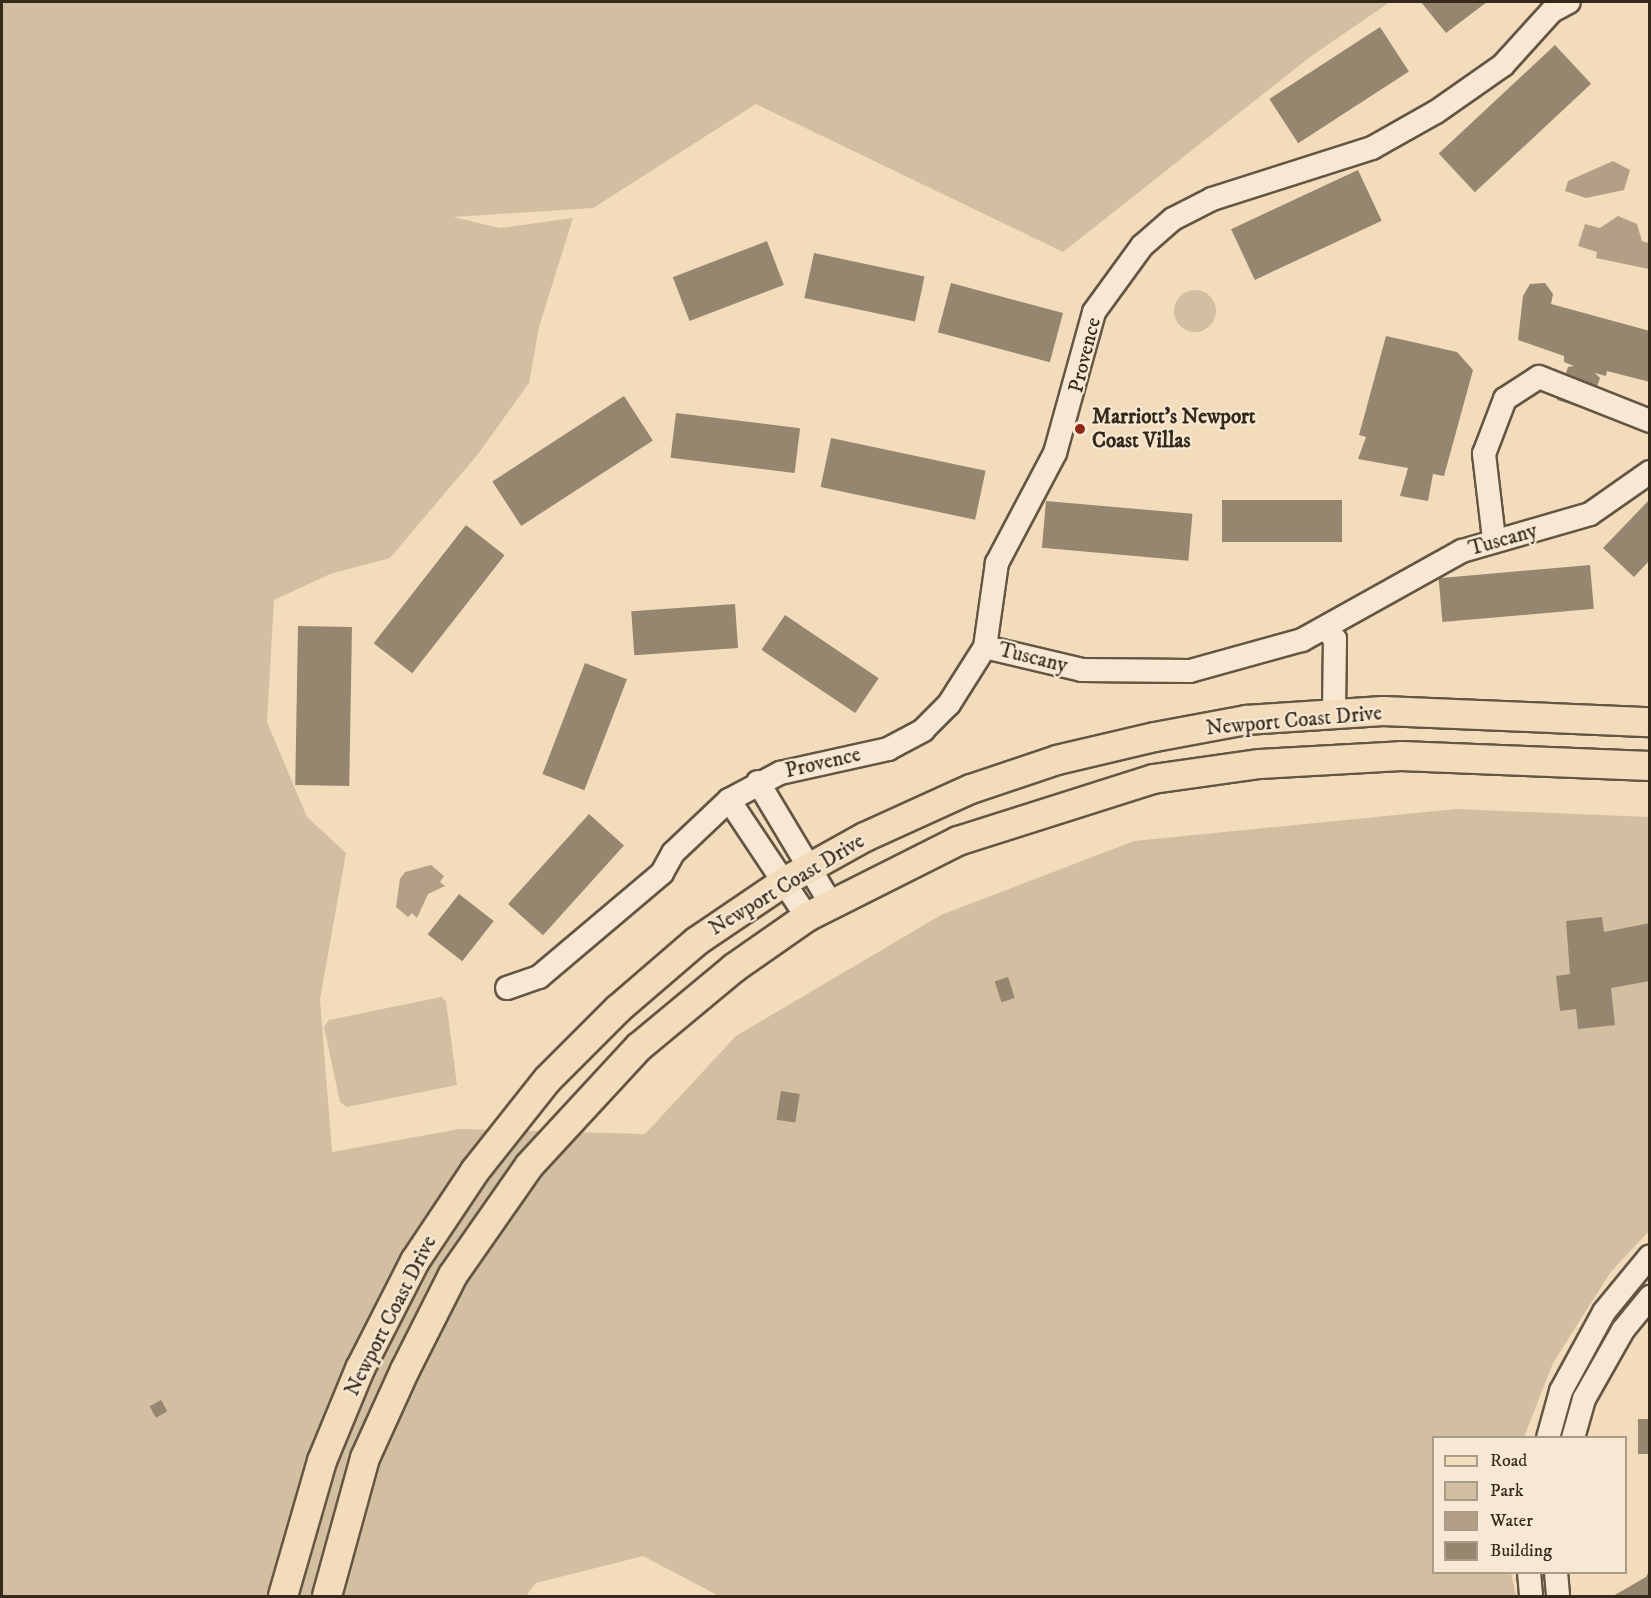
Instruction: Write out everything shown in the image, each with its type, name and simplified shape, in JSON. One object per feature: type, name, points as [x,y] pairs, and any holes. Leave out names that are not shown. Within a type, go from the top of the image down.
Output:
[{"type":"main road","name":"Newport Coast Drive","points":[[283,1596],[322,1461],[360,1369],[415,1261],[475,1171],[548,1079],[618,1009],[697,941],[796,875],[971,789],[1057,760],[1246,720],[1383,711],[1650,722]]},
{"type":"main road","name":"Newport Coast Drive","points":[[327,1596],[365,1458],[405,1370],[453,1275],[517,1184],[639,1047],[734,968],[819,911],[958,841],[1153,779],[1260,764],[1401,756],[1650,766]]},
{"type":"street","name":"Provence","points":[[507,988],[539,977],[662,873],[673,853],[729,800],[758,782],[888,749],[923,730],[949,704],[985,647],[997,563],[1055,453],[1094,312],[1142,246],[1173,219],[1212,199],[1372,148],[1417,123],[1503,65],[1552,11],[1569,2]]},
{"type":"street","points":[[1494,538],[1484,454],[1505,399],[1539,377],[1650,421]]},
{"type":"street","name":"Tuscany","points":[[985,647],[1082,670],[1190,671],[1325,628],[1494,538],[1590,513],[1650,472]]},
{"type":"street","points":[[1325,628],[1335,639],[1334,715]]},
{"type":"street","name":"Provence","points":[[758,782],[796,875]]},
{"type":"street","name":"Provence","points":[[729,800],[796,875],[819,911]]},
{"type":"street","points":[[1548,1436],[1561,1391],[1604,1312],[1648,1259]]},
{"type":"street","points":[[1573,1436],[1584,1399],[1623,1330],[1650,1297]]},
{"type":"street","points":[[1529,1574],[1531,1596]]},
{"type":"street","points":[[1556,1574],[1558,1596]]},
{"type":"green space","points":[[2,2],[1390,2],[1310,57],[1063,252],[756,104],[593,208],[453,217],[500,228],[573,218],[539,327],[529,383],[478,454],[390,558],[330,574],[274,600],[267,722],[307,817],[346,853],[320,999],[332,1152],[460,1129],[645,1134],[736,1036],[941,915],[1134,841],[1456,809],[1649,817],[1649,1231],[1610,1273],[1553,1363],[1524,1436],[1432,1436],[1432,1574],[1511,1574],[1516,1596],[719,1596],[643,1556],[536,1583],[526,1596],[2,1596]]},
{"type":"green space","points":[[1195,290],[1210,296],[1216,311],[1210,326],[1195,332],[1180,326],[1174,311],[1180,296]]},
{"type":"green space","points":[[441,997],[446,1001],[457,1085],[347,1107],[340,1102],[324,1027],[329,1020]]},
{"type":"water","points":[[1613,161],[1630,170],[1624,190],[1586,198],[1565,191],[1568,181]]},
{"type":"water","points":[[1618,216],[1637,224],[1642,241],[1649,243],[1649,269],[1596,258],[1597,252],[1578,246],[1585,224],[1600,228]]},
{"type":"water","points":[[431,865],[444,876],[440,882],[445,886],[428,894],[417,918],[412,913],[408,917],[396,907],[400,879],[405,872]]},
{"type":"building","points":[[1421,2],[1487,2],[1446,33]]},
{"type":"building","points":[[1380,27],[1409,71],[1298,143],[1269,99]]},
{"type":"building","points":[[1555,45],[1591,84],[1475,192],[1439,153]]},
{"type":"building","points":[[1358,170],[1382,221],[1255,280],[1231,229]]},
{"type":"building","points":[[767,241],[784,285],[690,321],[673,277]]},
{"type":"building","points":[[814,253],[925,276],[915,321],[804,298]]},
{"type":"building","points":[[951,283],[1063,313],[1050,362],[938,332]]},
{"type":"building","points":[[1545,283],[1553,294],[1551,304],[1650,331],[1650,382],[1607,371],[1606,376],[1595,373],[1600,378],[1589,410],[1557,400],[1568,367],[1574,366],[1564,362],[1564,356],[1518,340],[1523,296],[1530,284]]},
{"type":"building","points":[[1386,336],[1457,352],[1473,370],[1444,476],[1433,474],[1428,501],[1400,496],[1408,468],[1358,459],[1366,437],[1359,435]]},
{"type":"building","points":[[624,396],[653,440],[521,526],[492,482]]},
{"type":"building","points":[[676,413],[800,428],[795,473],[671,458]]},
{"type":"building","points":[[831,438],[986,471],[975,520],[821,487]]},
{"type":"building","points":[[1650,499],[1650,560],[1634,577],[1603,548]]},
{"type":"building","points":[[1222,500],[1342,500],[1342,542],[1222,542]]},
{"type":"building","points":[[1046,501],[1192,514],[1188,561],[1042,548]]},
{"type":"building","points":[[466,525],[505,555],[412,673],[374,643]]},
{"type":"building","points":[[1590,565],[1594,609],[1442,622],[1439,578]]},
{"type":"building","points":[[735,604],[738,648],[634,655],[631,611]]},
{"type":"building","points":[[785,615],[879,678],[855,713],[762,650]]},
{"type":"building","points":[[298,626],[352,627],[349,786],[295,785]]},
{"type":"building","points":[[585,663],[627,679],[584,790],[542,774]]},
{"type":"building","points":[[589,814],[624,845],[543,935],[508,904]]},
{"type":"building","points":[[459,894],[494,921],[462,961],[428,934]]},
{"type":"building","points":[[1602,917],[1604,932],[1650,923],[1650,981],[1611,988],[1615,1025],[1578,1029],[1576,1009],[1560,1011],[1556,976],[1570,974],[1566,921]]},
{"type":"building","points":[[1008,977],[1015,998],[1001,1002],[995,981]]},
{"type":"building","points":[[781,1091],[800,1094],[795,1123],[776,1120]]},
{"type":"building","points":[[161,1400],[167,1411],[156,1418],[150,1406]]},
{"type":"building","points":[[1638,1419],[1650,1419],[1650,1454],[1638,1454]]},
{"type":"building","points":[[1650,1569],[1650,1596],[1613,1596],[1646,1577]]},
{"type":"place","name":"Marriott's Newport Coast Villas","points":[[1080,429]]}]
